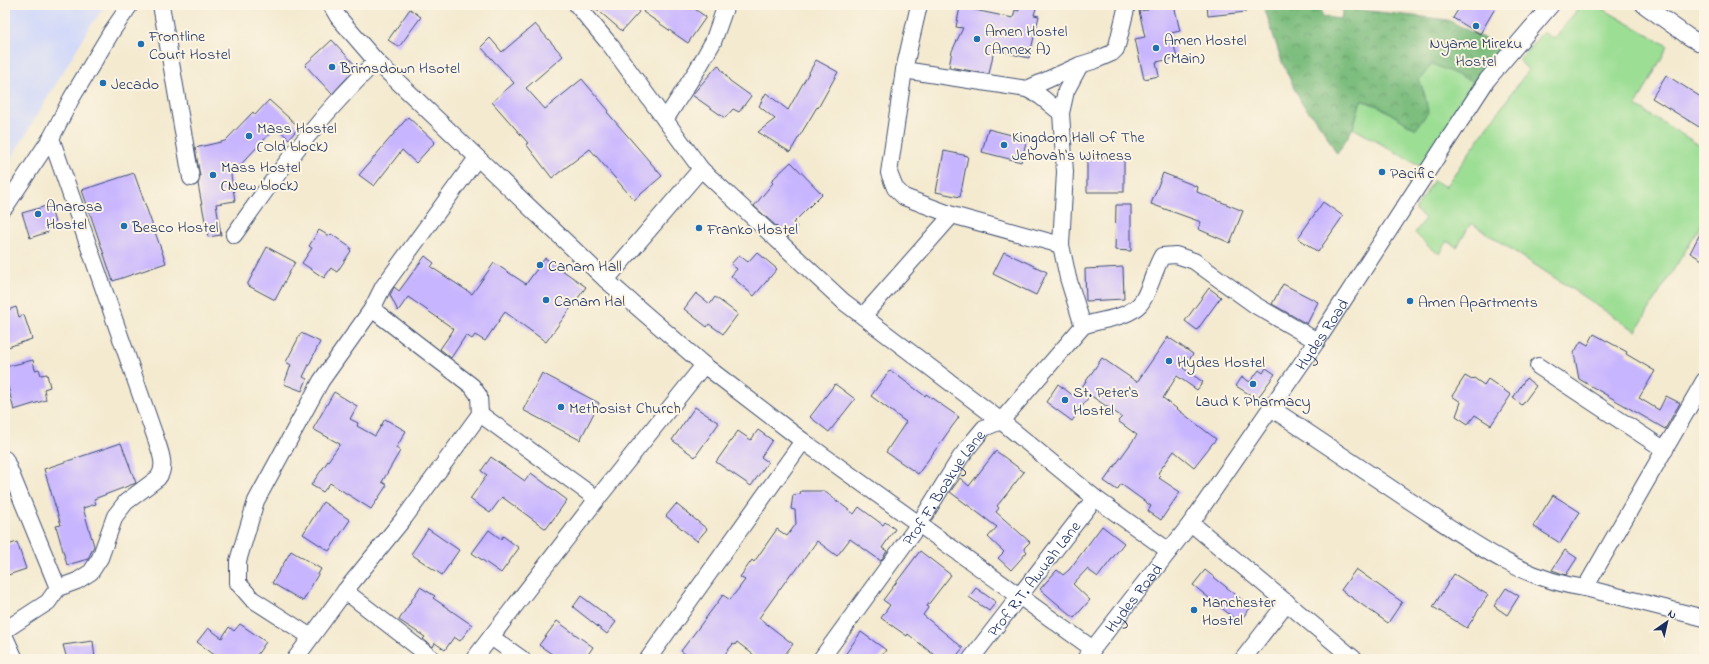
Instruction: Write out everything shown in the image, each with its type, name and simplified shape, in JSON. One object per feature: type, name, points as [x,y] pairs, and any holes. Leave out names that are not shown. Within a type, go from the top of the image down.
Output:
[{"type":"street","points":[[5,207],[51,138],[71,99],[112,30],[130,5]]},
{"type":"street","points":[[161,5],[191,178]]},
{"type":"street","points":[[331,5],[338,17],[376,61],[606,280],[704,365],[803,441],[1018,596],[1089,654]]},
{"type":"street","points":[[577,5],[611,46],[701,169],[844,302],[1001,421],[1095,498],[1169,551]]},
{"type":"street","points":[[665,120],[698,70],[713,42],[726,5]]},
{"type":"street","points":[[919,5],[904,70],[889,174],[895,188],[904,197],[952,215],[1061,245]]},
{"type":"street","points":[[1027,89],[1080,65],[1112,53],[1116,49],[1127,5]]},
{"type":"street","name":"Hydes Road","points":[[1089,654],[1191,523],[1271,408],[1317,341],[1487,80],[1551,5]]},
{"type":"street","points":[[1644,5],[1688,37],[1704,45]]},
{"type":"street","points":[[234,235],[286,163],[315,126],[346,91],[376,61]]},
{"type":"street","points":[[1080,65],[1066,91],[1061,113],[1065,172],[1061,245],[1068,278],[1083,326],[1094,322],[1109,320],[1128,312],[1140,304],[1162,256],[1176,255],[1194,261],[1255,305],[1317,341]]},
{"type":"street","points":[[904,70],[1027,89],[1040,96],[1061,113]]},
{"type":"street","points":[[5,630],[48,602],[58,588],[77,581],[91,572],[100,558],[116,516],[126,502],[158,478],[162,473],[163,467],[156,438],[51,138]]},
{"type":"street","points":[[311,637],[252,599],[238,583],[238,561],[256,501],[321,381],[372,309],[383,287],[477,158]]},
{"type":"street","points":[[606,280],[701,169]]},
{"type":"street","points":[[863,316],[952,215]]},
{"type":"street","points":[[295,659],[345,591],[405,517],[480,414],[479,396],[472,386],[372,309]]},
{"type":"street","name":"Prof F. Boakye Lane","points":[[821,659],[919,524],[960,458],[974,440],[984,428],[1001,421],[1020,397],[1083,326]]},
{"type":"street","points":[[474,659],[597,498],[704,365]]},
{"type":"street","points":[[1538,366],[1665,450]]},
{"type":"street","points":[[1585,588],[1704,381]]},
{"type":"street","points":[[1271,408],[1480,547],[1529,574],[1567,586],[1585,588],[1704,618]]},
{"type":"street","points":[[480,414],[597,498]]},
{"type":"street","points":[[652,658],[803,441]]},
{"type":"street","points":[[5,459],[58,588]]},
{"type":"street","name":"Prof R.T. Awuah Lane","points":[[971,659],[1018,596],[1095,498]]},
{"type":"street","points":[[1191,523],[1354,659]]},
{"type":"street","points":[[345,591],[434,659]]},
{"type":"street","points":[[1243,659],[1287,602]]},
{"type":"street","points":[[491,636],[522,659]]},
{"type":"street","points":[[5,637],[15,659]]},
{"type":"shaded area","points":[[5,5],[106,5],[91,25],[5,169]]},
{"type":"green space","points":[[1321,5],[1322,17],[1341,19],[1343,8],[1448,20],[1504,49],[1479,84],[1432,64],[1419,80],[1425,96],[1428,112],[1416,129],[1380,107],[1361,100],[1353,128],[1337,154],[1323,129],[1301,102],[1282,62],[1264,6]]},
{"type":"green space","points":[[1581,5],[1596,5],[1668,46],[1636,106],[1704,148],[1704,220],[1636,331],[1471,223],[1457,247],[1447,241],[1440,254],[1430,248],[1415,233],[1425,218],[1415,210],[1434,180],[1445,187],[1528,70],[1519,60],[1543,32],[1554,39]]},
{"type":"green space","points":[[1432,63],[1479,84],[1422,167],[1353,128],[1361,100],[1380,107],[1416,129],[1425,96],[1419,80]]},
{"type":"building","points":[[592,5],[632,5],[639,12],[622,31]]},
{"type":"building","points":[[648,5],[689,5],[706,17],[688,43],[643,12]]},
{"type":"building","points":[[1020,5],[1037,5],[1034,15],[1039,16],[1029,58],[994,50],[989,74],[949,67],[952,51],[963,28],[956,27],[960,7],[1013,18],[1015,10],[1019,11]]},
{"type":"building","name":"Amen Hostel (Main)","points":[[1147,5],[1174,5],[1180,31],[1171,33],[1177,58],[1156,62],[1159,76],[1144,79],[1135,39],[1145,37],[1139,11],[1148,10]]},
{"type":"building","points":[[1207,5],[1246,5],[1246,12],[1208,16]]},
{"type":"building","name":"Nyame Mireku Hostel","points":[[1461,5],[1497,5],[1480,34],[1453,18]]},
{"type":"building","points":[[410,9],[421,17],[399,47],[388,40]]},
{"type":"building","points":[[535,24],[563,56],[526,88],[545,109],[582,79],[609,111],[607,112],[662,176],[634,200],[590,149],[552,178],[526,144],[528,143],[492,102],[514,83],[481,47],[490,38],[502,52]]},
{"type":"building","name":"Brimsdown Hsotel","points":[[332,40],[357,67],[332,94],[305,65]]},
{"type":"building","points":[[816,60],[838,72],[818,108],[817,107],[790,152],[758,132],[775,119],[759,106],[766,93],[788,110]]},
{"type":"building","points":[[718,65],[730,81],[751,96],[739,112],[733,109],[725,118],[692,95]]},
{"type":"building","points":[[1666,75],[1704,99],[1704,130],[1652,98]]},
{"type":"building","points":[[269,100],[299,127],[289,139],[276,127],[231,175],[235,201],[216,204],[221,235],[208,237],[198,184],[200,176],[195,148],[225,141],[253,112],[255,115]]},
{"type":"building","points":[[408,117],[435,142],[416,163],[402,150],[374,186],[359,175]]},
{"type":"building","name":"Kingdom Hall Of The Jehovah's Witness","points":[[988,129],[1027,139],[1021,162],[982,152]]},
{"type":"building","points":[[944,151],[968,156],[960,197],[936,192]]},
{"type":"building","points":[[1087,155],[1124,155],[1124,192],[1087,192]]},
{"type":"building","points":[[791,162],[822,194],[793,223],[797,226],[788,237],[754,206],[773,183],[771,181]]},
{"type":"building","name":"Besco Hostel","points":[[134,173],[166,263],[113,281],[82,190]]},
{"type":"building","points":[[1163,173],[1198,187],[1197,192],[1243,211],[1230,243],[1198,229],[1201,222],[1151,204]]},
{"type":"building","points":[[1323,202],[1343,216],[1318,252],[1298,238]]},
{"type":"building","points":[[50,205],[56,226],[47,229],[48,232],[30,238],[22,213]]},
{"type":"building","points":[[1116,205],[1131,205],[1131,251],[1115,250]]},
{"type":"building","points":[[1704,226],[1704,261],[1690,253]]},
{"type":"building","points":[[319,230],[329,236],[331,234],[351,248],[351,251],[337,272],[331,268],[324,278],[302,263],[312,248],[309,246]]},
{"type":"building","points":[[267,247],[295,262],[275,300],[247,285]]},
{"type":"building","points":[[757,252],[777,269],[754,296],[731,276],[737,269],[731,264],[739,255],[748,262]]},
{"type":"building","points":[[1004,252],[1047,272],[1036,295],[993,274]]},
{"type":"building","points":[[425,256],[434,263],[431,267],[472,294],[494,263],[526,284],[545,258],[586,287],[546,342],[505,312],[485,341],[475,335],[472,339],[466,335],[451,358],[440,349],[454,329],[408,297],[398,311],[390,295],[394,287],[399,291]]},
{"type":"building","points":[[1123,267],[1124,299],[1086,301],[1085,269]]},
{"type":"building","points":[[1283,284],[1318,302],[1307,324],[1272,304]]},
{"type":"building","points":[[1209,288],[1221,297],[1197,330],[1185,321]]},
{"type":"building","points":[[696,293],[710,304],[715,297],[738,314],[723,334],[709,324],[707,327],[684,309]]},
{"type":"building","points":[[16,307],[19,317],[24,315],[32,339],[5,348],[5,311]]},
{"type":"building","points":[[301,333],[320,342],[303,377],[307,379],[302,391],[284,384],[291,365],[286,362]]},
{"type":"building","points":[[1594,334],[1627,352],[1626,354],[1655,371],[1639,398],[1659,410],[1666,396],[1680,403],[1665,429],[1579,379],[1574,353],[1581,341],[1588,345]]},
{"type":"building","points":[[1168,337],[1193,354],[1183,368],[1203,382],[1197,390],[1177,376],[1163,398],[1216,439],[1194,467],[1174,451],[1158,473],[1161,476],[1159,478],[1180,492],[1161,520],[1148,511],[1151,506],[1121,484],[1117,490],[1104,481],[1137,435],[1118,421],[1122,417],[1090,395],[1072,421],[1046,402],[1058,384],[1075,397],[1102,358],[1137,382]]},
{"type":"building","points":[[33,360],[35,370],[39,369],[41,375],[47,374],[50,387],[44,389],[46,400],[14,410],[7,383],[5,384],[5,367]]},
{"type":"building","name":"Laud K Pharmacy","points":[[1266,368],[1275,374],[1257,399],[1236,386],[1242,377],[1250,382],[1259,370],[1263,373]]},
{"type":"building","points":[[890,370],[925,396],[926,394],[959,417],[918,474],[886,452],[906,422],[871,396]]},
{"type":"building","name":"Methosist Church","points":[[542,373],[599,403],[580,440],[523,410]]},
{"type":"building","points":[[1465,376],[1472,380],[1474,378],[1484,385],[1488,379],[1511,395],[1491,425],[1475,415],[1468,424],[1456,416],[1461,402],[1452,396]]},
{"type":"building","points":[[1526,378],[1536,386],[1522,405],[1513,398]]},
{"type":"building","points":[[835,384],[855,399],[829,432],[810,417]]},
{"type":"building","points":[[334,392],[357,406],[350,419],[358,423],[357,426],[375,436],[385,419],[406,431],[396,448],[400,451],[382,482],[387,485],[371,509],[330,483],[323,492],[311,485],[340,444],[313,429]]},
{"type":"building","points":[[695,407],[719,423],[695,457],[672,440]]},
{"type":"building","points":[[758,430],[772,440],[761,457],[768,462],[751,486],[716,462],[738,431],[751,440]]},
{"type":"building","points":[[121,443],[136,483],[94,499],[96,504],[83,508],[94,546],[88,559],[67,565],[56,526],[61,525],[44,469]]},
{"type":"building","points":[[996,451],[1024,472],[997,506],[999,508],[996,512],[1030,542],[1024,548],[1027,552],[1011,570],[998,558],[1004,552],[988,537],[997,527],[950,492],[960,478],[969,486]]},
{"type":"building","points":[[491,457],[525,481],[531,473],[567,500],[546,529],[502,497],[490,513],[470,499],[487,475],[481,471]]},
{"type":"building","points":[[801,491],[824,491],[854,514],[859,507],[883,525],[885,522],[895,529],[882,548],[887,551],[881,561],[850,539],[837,556],[817,541],[794,573],[792,572],[759,618],[793,644],[781,659],[759,659],[737,642],[735,645],[733,644],[721,659],[692,659],[681,651],[723,595],[730,600],[745,580],[740,577],[752,560],[754,562],[777,529],[787,536],[796,524],[795,510],[791,509],[793,495],[800,494]]},
{"type":"building","points":[[1553,495],[1580,512],[1560,543],[1533,526]]},
{"type":"building","points":[[323,502],[350,520],[329,551],[303,534]]},
{"type":"building","points":[[676,504],[707,529],[697,541],[666,516]]},
{"type":"building","points":[[1102,526],[1124,543],[1098,577],[1087,569],[1073,584],[1090,600],[1074,618],[1040,589],[1057,570],[1063,575],[1069,570]]},
{"type":"building","points":[[428,529],[459,550],[442,575],[411,554]]},
{"type":"building","points":[[489,530],[501,539],[503,536],[519,548],[501,573],[472,553]]},
{"type":"building","points":[[17,542],[26,569],[5,576],[5,546]]},
{"type":"building","points":[[1565,550],[1577,558],[1566,575],[1552,570]]},
{"type":"building","points":[[291,551],[321,569],[303,601],[272,583]]},
{"type":"building","points":[[920,551],[951,575],[927,606],[928,608],[923,615],[963,648],[954,659],[939,659],[908,634],[907,636],[881,618],[890,605],[883,600]]},
{"type":"building","points":[[1356,569],[1402,602],[1388,623],[1341,590]]},
{"type":"building","points":[[1205,570],[1251,607],[1239,622],[1193,585]]},
{"type":"building","points":[[1454,574],[1488,595],[1467,628],[1433,607]]},
{"type":"building","points":[[420,587],[435,596],[433,598],[472,625],[460,641],[454,637],[445,650],[435,643],[433,647],[423,639],[425,637],[399,620]]},
{"type":"building","points":[[976,588],[996,602],[989,611],[969,597]]},
{"type":"building","points":[[1506,588],[1519,596],[1507,615],[1494,606]]},
{"type":"building","points":[[581,596],[616,622],[607,634],[573,607]]},
{"type":"building","points":[[557,621],[593,647],[585,659],[559,659],[539,645]]},
{"type":"building","points":[[240,624],[266,642],[254,659],[220,659],[197,642],[208,628],[222,638],[229,627],[234,631]]},
{"type":"building","points":[[861,632],[886,650],[879,659],[842,659]]},
{"type":"building","points":[[93,641],[95,659],[67,659],[63,645]]},
{"type":"place","name":"Nyame Mireku Hostel","points":[[1476,26]]},
{"type":"place","name":"Amen Hostel (Annex A)","points":[[977,39]]},
{"type":"place","name":"Frontline Court Hostel","points":[[141,44]]},
{"type":"place","name":"Amen Hostel (Main)","points":[[1156,48]]},
{"type":"place","name":"Brimsdown Hsotel","points":[[332,67]]},
{"type":"place","name":"Jecado","points":[[103,83]]},
{"type":"place","name":"Mass Hostel (Old block)","points":[[249,136]]},
{"type":"place","name":"Kingdom Hall Of The Jehovah's Witness","points":[[1004,145]]},
{"type":"place","name":"Pacific","points":[[1382,172]]},
{"type":"place","name":"Mass Hostel (New block)","points":[[213,175]]},
{"type":"place","name":"Anarosa Hostel","points":[[38,214]]},
{"type":"place","name":"Besco Hostel","points":[[124,226]]},
{"type":"place","name":"Franko Hostel","points":[[699,228]]},
{"type":"place","name":"Canam Hall","points":[[540,265]]},
{"type":"place","name":"Canam Hal","points":[[546,300]]},
{"type":"place","name":"Amen Apartments","points":[[1410,301]]},
{"type":"place","name":"Hydes Hostel","points":[[1169,361]]},
{"type":"place","name":"Laud K Pharmacy","points":[[1253,384]]},
{"type":"place","name":"St. Peter's Hostel","points":[[1065,400]]},
{"type":"place","name":"Methosist Church","points":[[561,407]]},
{"type":"place","name":"Manchester Hostel","points":[[1194,610]]}]
